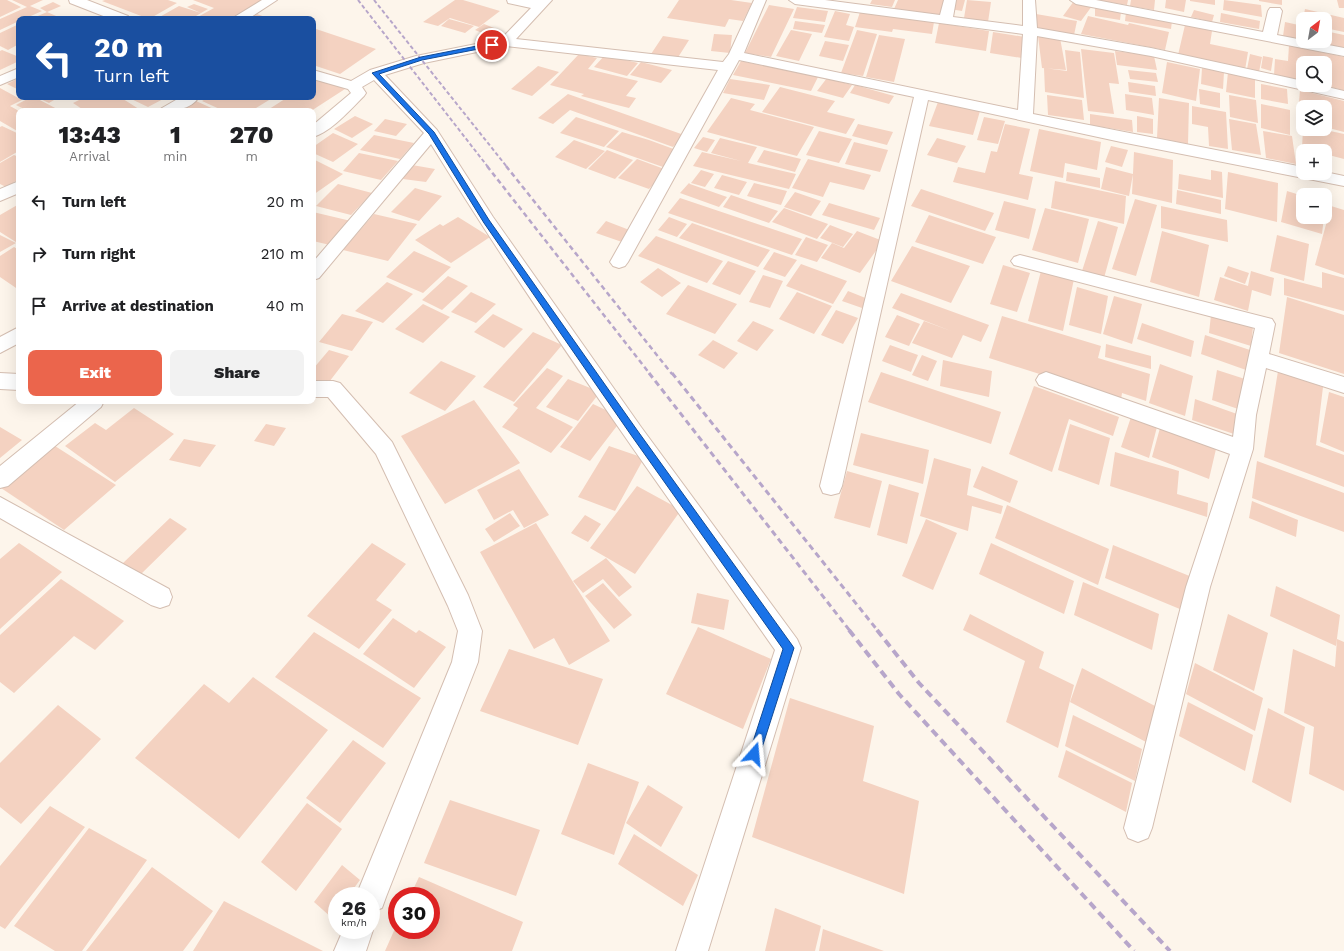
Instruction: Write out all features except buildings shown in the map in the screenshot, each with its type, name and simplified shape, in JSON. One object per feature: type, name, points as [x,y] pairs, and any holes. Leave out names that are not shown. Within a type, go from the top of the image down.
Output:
[{"type":"street","points":[[76,0],[93,2],[118,16]]},
{"type":"street","points":[[243,16],[271,0]]},
{"type":"street","points":[[513,0],[544,3]]},
{"type":"street","points":[[619,262],[732,61],[760,0]]},
{"type":"street","points":[[795,0],[861,4],[946,20],[1030,31],[1151,52],[1344,95]]},
{"type":"street","points":[[946,20],[950,0]]},
{"type":"street","points":[[1026,117],[1030,31],[1029,0]]},
{"type":"street","points":[[1076,0],[1344,52]]},
{"type":"street","points":[[506,42],[544,3]]},
{"type":"street","points":[[1269,38],[1274,11]]},
{"type":"street","points":[[353,86],[375,73],[421,59],[506,42],[732,61],[922,94],[1026,117],[1296,171]]},
{"type":"street","points":[[0,81],[16,73]]},
{"type":"street","points":[[375,73],[432,133],[487,221],[638,439],[788,648],[692,951]]},
{"type":"street","points":[[316,75],[353,86],[359,93],[332,118],[316,130]]},
{"type":"street","points":[[831,486],[922,94]]},
{"type":"street","points":[[172,108],[187,100]]},
{"type":"street","points":[[316,270],[432,133]]},
{"type":"street","points":[[1332,178],[1344,181]]},
{"type":"street","points":[[0,196],[16,188]]},
{"type":"street","points":[[1020,261],[1265,324],[1246,415],[1242,449],[1198,587],[1138,828]]},
{"type":"street","points":[[0,346],[16,336]]},
{"type":"street","points":[[1258,358],[1344,385]]},
{"type":"street","points":[[1046,380],[1242,449]]},
{"type":"street","points":[[0,381],[16,382]]},
{"type":"street","points":[[316,389],[333,389],[384,448],[459,603],[470,631],[465,662],[375,887]]},
{"type":"street","points":[[0,479],[90,404]]},
{"type":"street","points":[[0,507],[160,597]]},
{"type":"street","points":[[350,951],[355,939]]},
{"type":"railway","points":[[358,0],[488,167]]},
{"type":"railway","points":[[374,0],[507,167]]},
{"type":"railway","points":[[487,166],[650,374]]},
{"type":"railway","points":[[506,166],[672,374]]},
{"type":"railway","points":[[649,373],[850,631]]},
{"type":"railway","points":[[672,373],[878,631]]},
{"type":"railway","points":[[849,630],[899,694],[1134,951]]},
{"type":"railway","points":[[877,630],[919,683],[1170,951]]},
{"type":"route","points":[[492,45],[421,59],[375,73],[432,133],[487,221],[634,433],[788,648],[754,754]]}]
